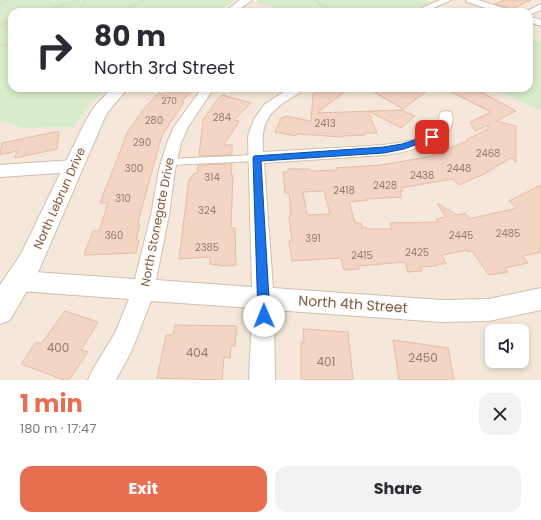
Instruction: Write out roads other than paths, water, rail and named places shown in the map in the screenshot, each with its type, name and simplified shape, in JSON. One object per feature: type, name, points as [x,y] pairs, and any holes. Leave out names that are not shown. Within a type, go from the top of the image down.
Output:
[{"type":"street","points":[[235,8],[247,0]]},
{"type":"street","points":[[427,8],[447,0]]},
{"type":"street","points":[[470,0],[495,8]]},
{"type":"street","name":"North Lebrun Drive","points":[[0,310],[20,281],[44,235],[100,111],[117,92]]},
{"type":"street","name":"North Stonegate Drive","points":[[100,380],[120,350],[143,290],[153,253],[169,162],[174,143],[181,128],[205,92]]},
{"type":"street","points":[[262,380],[263,298],[255,136],[259,119],[269,108],[292,92]]},
{"type":"street","points":[[257,158],[384,150],[404,147],[441,131],[445,127],[446,115]]},
{"type":"street","points":[[0,171],[74,166]]},
{"type":"street","name":"North 4th Street","points":[[20,281],[442,311],[489,310],[541,299]]},
{"type":"lane","points":[[169,162],[257,158]]}]
